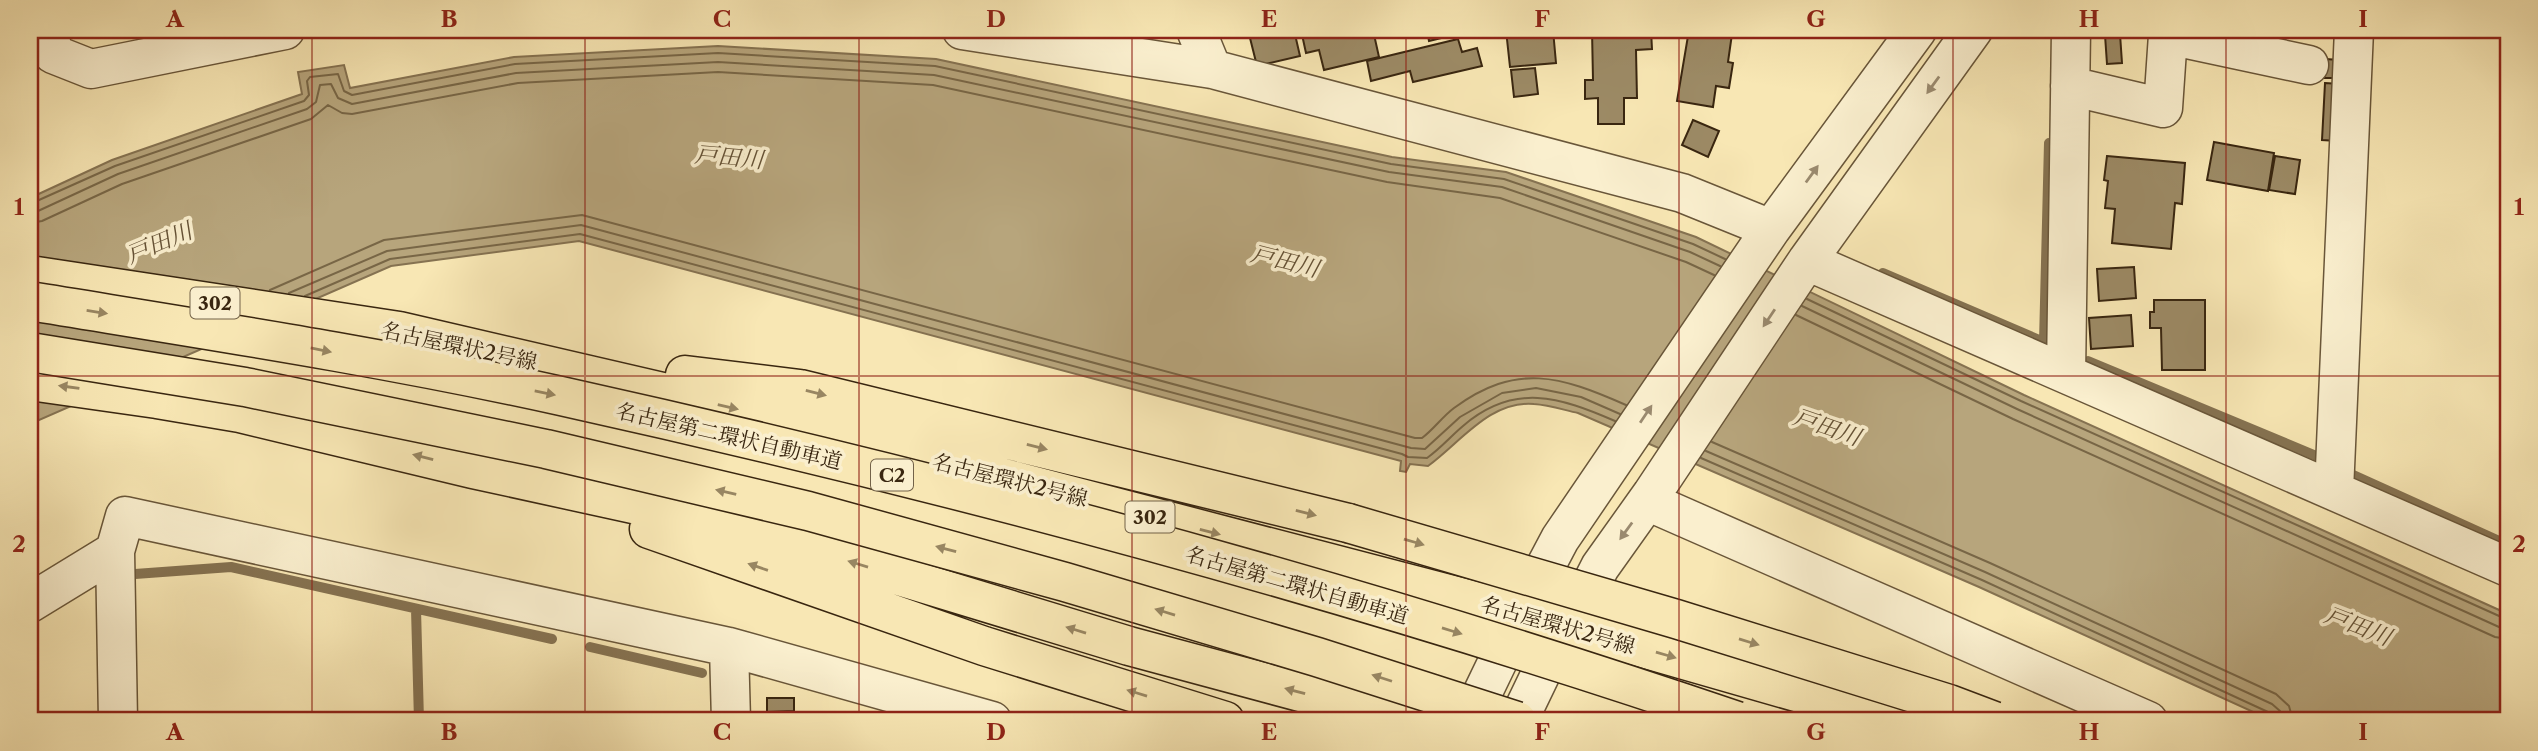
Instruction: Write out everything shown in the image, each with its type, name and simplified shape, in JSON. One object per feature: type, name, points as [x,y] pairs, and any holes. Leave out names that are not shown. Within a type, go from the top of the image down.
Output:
[{"type":"highway","name":"名古屋環状2号線","points":[[30,275],[399,331],[770,417],[1521,613],[1896,721]]},
{"type":"highway","name":"名古屋第二環状自動車道","points":[[30,301],[295,345],[544,393],[792,450],[1072,520],[1335,594],[1737,721]]},
{"type":"highway","points":[[481,350],[800,389],[1348,523],[1676,618],[1936,700],[1994,721]]},
{"type":"highway","points":[[30,352],[245,387],[546,449],[808,511],[1065,582],[1317,657],[1518,721]]},
{"type":"highway","points":[[30,381],[157,399],[306,428],[473,469],[738,527],[1129,646],[1408,721]]},
{"type":"highway","points":[[473,469],[984,646],[1225,721]]},
{"type":"street","points":[[44,47],[91,69],[285,30]]},
{"type":"street","points":[[962,30],[1212,69],[1682,193],[1771,229]]},
{"type":"street","points":[[1196,30],[1212,69]]},
{"type":"street","points":[[1469,721],[1560,539],[1771,229],[1917,30]]},
{"type":"street","points":[[1518,721],[1544,667],[1569,628],[1600,567],[1807,261],[1973,30]]},
{"type":"street","points":[[2066,374],[2071,30]]},
{"type":"street","points":[[2334,491],[2354,30]]},
{"type":"street","points":[[2070,86],[2163,108],[2168,35],[2309,65]]},
{"type":"street","points":[[1807,261],[2508,567]]},
{"type":"street","points":[[1649,497],[2148,721]]},
{"type":"street","points":[[118,721],[115,551],[125,516],[729,647],[992,721]]},
{"type":"street","points":[[30,603],[115,551]]},
{"type":"street","points":[[729,647],[731,721]]},
{"type":"water","name":"戸田川","points":[[718,46],[936,59],[1392,157],[1506,172],[1696,237],[2024,395],[2508,614],[2508,721],[2273,721],[1979,587],[1578,413],[1551,406],[1518,405],[1503,409],[1476,425],[1428,466],[1410,464],[1406,472],[1400,471],[1401,461],[579,241],[391,266],[30,424],[30,198],[112,160],[302,94],[298,72],[344,65],[350,88],[514,57]]},
{"type":"building","points":[[1248,30],[1294,30],[1300,56],[1257,66]]},
{"type":"building","points":[[1301,30],[1373,30],[1379,57],[1324,70],[1319,50],[1306,53]]},
{"type":"building","points":[[1457,30],[1458,34],[1429,41],[1427,31]]},
{"type":"building","points":[[1506,30],[1553,30],[1556,63],[1510,67]]},
{"type":"building","points":[[1592,30],[1651,30],[1652,49],[1636,50],[1637,98],[1624,98],[1624,124],[1598,124],[1598,98],[1585,99],[1585,80],[1593,80]]},
{"type":"building","points":[[1689,30],[1732,34],[1728,62],[1733,63],[1729,88],[1716,86],[1713,107],[1677,101]]},
{"type":"building","points":[[2120,34],[2122,63],[2107,64],[2105,35]]},
{"type":"building","points":[[1458,39],[1462,52],[1477,48],[1482,66],[1413,82],[1410,71],[1371,81],[1367,61]]},
{"type":"building","points":[[2325,59],[2340,60],[2340,78],[2324,78]]},
{"type":"building","points":[[1535,68],[1538,94],[1514,97],[1511,70]]},
{"type":"building","points":[[2325,83],[2340,84],[2337,141],[2322,140]]},
{"type":"building","points":[[1693,120],[1719,131],[1708,157],[1682,145]]},
{"type":"building","points":[[2214,142],[2274,153],[2268,191],[2207,180]]},
{"type":"building","points":[[2107,156],[2185,163],[2182,204],[2175,203],[2171,249],[2112,243],[2115,209],[2105,208]]},
{"type":"building","points":[[2275,156],[2300,160],[2295,194],[2269,190]]},
{"type":"building","points":[[2134,267],[2136,298],[2099,301],[2097,269]]},
{"type":"building","points":[[2154,300],[2205,300],[2205,370],[2162,370],[2161,328],[2150,328],[2150,312],[2154,312]]},
{"type":"building","points":[[2131,315],[2133,346],[2091,349],[2089,318]]},
{"type":"building","points":[[767,698],[794,698],[794,711],[767,712]]},
{"type":"waterway","points":[[1883,273],[2044,342],[2049,143]]},
{"type":"waterway","points":[[2088,361],[2326,460]]},
{"type":"waterway","points":[[2351,474],[2508,545]]},
{"type":"waterway","points":[[135,574],[231,567],[552,639]]},
{"type":"waterway","points":[[416,609],[419,721]]},
{"type":"waterway","points":[[590,647],[702,673]]}]
